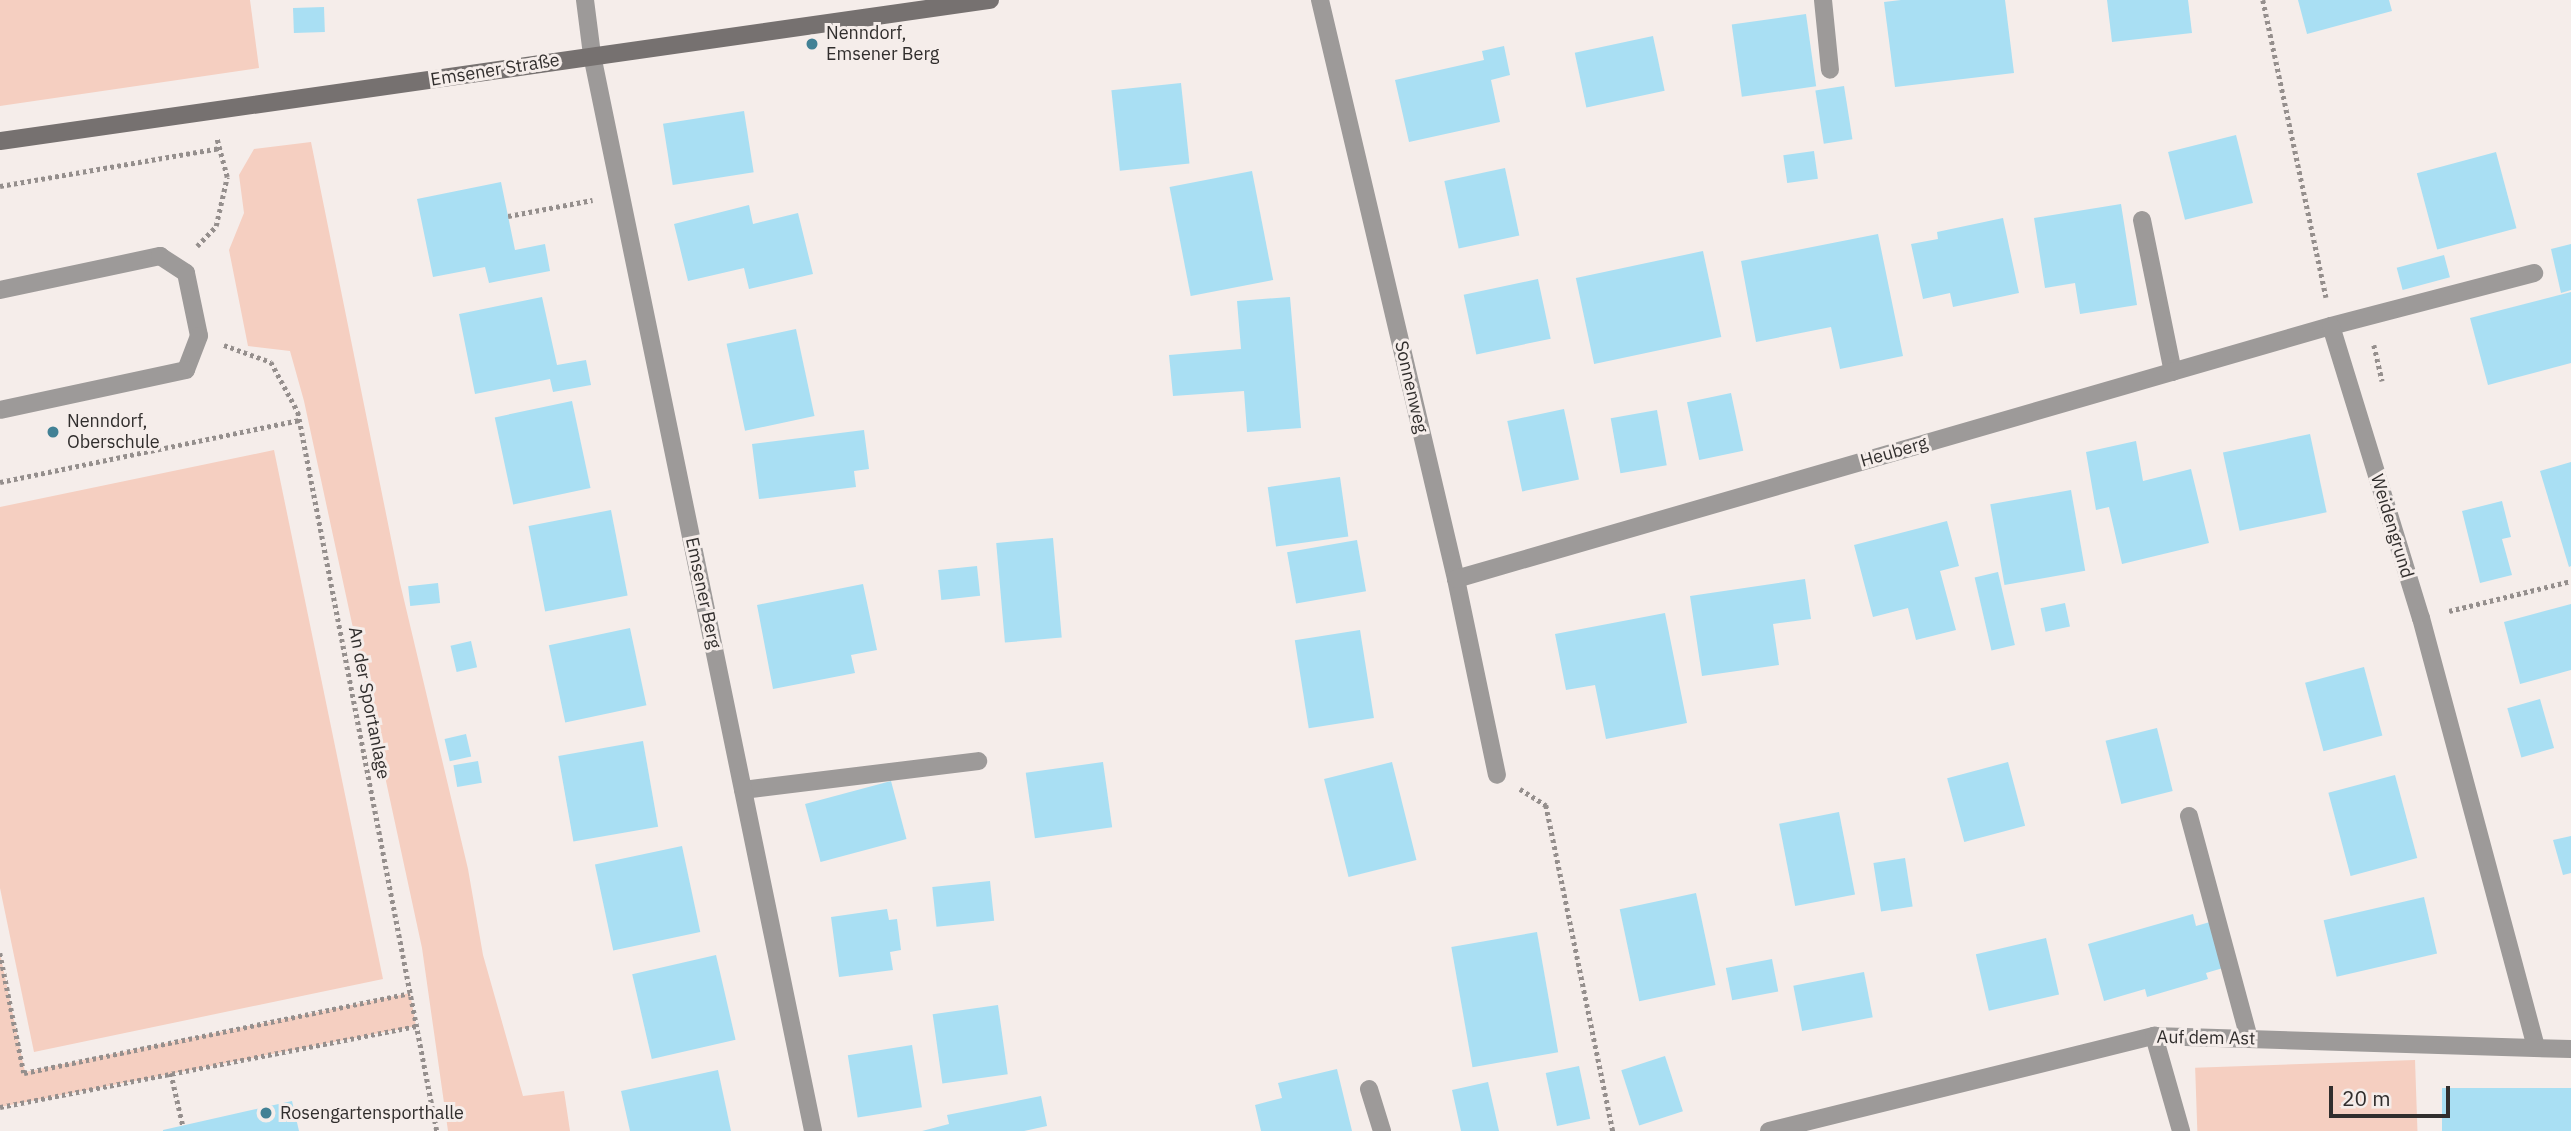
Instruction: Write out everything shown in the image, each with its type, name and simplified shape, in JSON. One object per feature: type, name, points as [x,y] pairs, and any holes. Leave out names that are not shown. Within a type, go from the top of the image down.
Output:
[{"type":"street","name":"Emsener Berg","points":[[585,0],[593,55],[813,1131]]},
{"type":"street","name":"Emsener Straße","points":[[0,141],[211,114],[593,55],[990,0]]},
{"type":"street","name":"Sonnenweg","points":[[1320,0],[1456,579],[1497,775]]},
{"type":"street","points":[[1823,0],[1830,70]]},
{"type":"street","points":[[2142,220],[2173,372]]},
{"type":"street","points":[[0,290],[160,257],[186,273],[199,336],[186,370],[0,410]]},
{"type":"street","name":"Heuberg","points":[[1456,579],[2332,326],[2534,273]]},
{"type":"street","name":"Weidengrund","points":[[2332,326],[2421,618],[2536,1048]]},
{"type":"street","points":[[743,790],[978,761]]},
{"type":"street","points":[[2189,816],[2249,1039]]},
{"type":"street","points":[[2154,1036],[2181,1131]]},
{"type":"street","name":"Auf dem Ast","points":[[1769,1131],[2154,1036],[2571,1049]]},
{"type":"street","points":[[1369,1089],[1382,1131]]},
{"type":"path","points":[[2263,0],[2332,326]]},
{"type":"path","points":[[186,273],[190,253],[216,226],[226,177],[211,114]]},
{"type":"path","points":[[0,186],[219,148]]},
{"type":"path","points":[[508,216],[601,198]]},
{"type":"path","name":"An der Sportanlage","points":[[199,336],[271,362],[300,420],[437,1131]]},
{"type":"path","points":[[0,482],[300,420]]},
{"type":"path","points":[[2421,618],[2571,581]]},
{"type":"path","points":[[1497,775],[1546,805],[1613,1131]]},
{"type":"path","points":[[0,953],[24,1073],[410,993]]},
{"type":"path","points":[[0,1107],[416,1026]]},
{"type":"path","points":[[171,1073],[183,1126]]},
{"type":"shaded area","points":[[0,0],[250,0],[259,68],[0,106]]},
{"type":"shaded area","points":[[311,142],[400,583],[468,869],[483,955],[523,1096],[564,1091],[570,1131],[448,1131],[422,948],[304,401],[290,351],[248,346],[229,250],[244,213],[239,175],[254,149]]},
{"type":"shaded area","points":[[274,450],[383,979],[34,1052],[0,888],[0,507]]},
{"type":"shaded area","points":[[0,953],[25,1072],[410,993],[416,1026],[0,1107]]},
{"type":"shaded area","points":[[2415,1060],[2417,1131],[2197,1131],[2195,1068]]},
{"type":"building","points":[[2005,0],[2014,73],[1895,87],[1884,2]]},
{"type":"building","points":[[2107,0],[2188,0],[2192,33],[2112,42]]},
{"type":"building","points":[[2298,0],[2389,0],[2392,11],[2307,34]]},
{"type":"building","points":[[324,7],[325,32],[294,33],[293,8]]},
{"type":"building","points":[[1806,14],[1816,86],[1742,97],[1732,24]]},
{"type":"building","points":[[1653,36],[1665,91],[1586,107],[1575,53]]},
{"type":"building","points":[[1504,46],[1510,75],[1491,80],[1500,122],[1409,142],[1395,80],[1484,60],[1482,51]]},
{"type":"building","points":[[1181,83],[1189,164],[1120,171],[1111,90]]},
{"type":"building","points":[[1844,86],[1852,139],[1824,144],[1815,91]]},
{"type":"building","points":[[744,111],[754,172],[673,185],[663,124]]},
{"type":"building","points":[[2236,135],[2253,203],[2185,220],[2168,152]]},
{"type":"building","points":[[1814,151],[1818,179],[1787,183],[1783,155]]},
{"type":"building","points":[[2496,152],[2516,228],[2437,250],[2417,173]]},
{"type":"building","points":[[1505,168],[1519,235],[1459,248],[1444,181]]},
{"type":"building","points":[[1252,171],[1273,280],[1191,296],[1170,187]]},
{"type":"building","points":[[501,182],[515,250],[545,244],[550,271],[489,283],[485,267],[433,277],[417,199]]},
{"type":"building","points":[[2121,204],[2137,305],[2080,314],[2075,283],[2045,288],[2034,218]]},
{"type":"building","points":[[749,205],[753,224],[798,213],[813,274],[749,289],[744,268],[688,281],[674,224]]},
{"type":"building","points":[[2003,218],[2019,293],[1953,307],[1950,293],[1923,299],[1911,244],[1938,239],[1937,232]]},
{"type":"building","points":[[1878,234],[1903,356],[1840,369],[1831,327],[1756,342],[1741,261]]},
{"type":"building","points":[[2571,244],[2571,290],[2561,293],[2551,249]]},
{"type":"building","points":[[1703,251],[1721,337],[1594,364],[1576,278]]},
{"type":"building","points":[[2444,255],[2450,277],[2403,290],[2397,268]]},
{"type":"building","points":[[1538,279],[1551,339],[1476,354],[1464,295]]},
{"type":"building","points":[[2571,292],[2571,363],[2488,385],[2470,318]]},
{"type":"building","points":[[542,297],[557,365],[586,360],[591,385],[553,392],[550,379],[475,394],[459,314]]},
{"type":"building","points":[[1290,297],[1301,428],[1247,432],[1244,391],[1173,396],[1169,355],[1241,349],[1237,301]]},
{"type":"building","points":[[796,329],[815,416],[745,431],[727,344]]},
{"type":"building","points":[[1731,393],[1743,451],[1699,460],[1687,402]]},
{"type":"building","points":[[572,401],[591,488],[513,504],[495,417]]},
{"type":"building","points":[[1564,409],[1579,479],[1522,491],[1507,421]]},
{"type":"building","points":[[1657,410],[1667,465],[1620,473],[1611,418]]},
{"type":"building","points":[[864,430],[869,469],[854,471],[856,487],[759,499],[752,444]]},
{"type":"building","points":[[2310,434],[2327,512],[2240,531],[2223,453]]},
{"type":"building","points":[[2136,441],[2143,481],[2191,469],[2209,543],[2122,564],[2109,507],[2096,510],[2086,452]]},
{"type":"building","points":[[2571,462],[2571,566],[2569,567],[2540,471]]},
{"type":"building","points":[[1340,477],[1348,536],[1276,547],[1268,487]]},
{"type":"building","points":[[2071,490],[2085,571],[2004,585],[1990,504]]},
{"type":"building","points":[[2502,501],[2511,537],[2502,539],[2512,575],[2480,583],[2462,511]]},
{"type":"building","points":[[611,510],[628,595],[545,611],[529,526]]},
{"type":"building","points":[[1947,521],[1959,566],[1940,571],[1956,630],[1916,640],[1908,608],[1873,617],[1854,545]]},
{"type":"building","points":[[1053,538],[1062,638],[1005,643],[996,543]]},
{"type":"building","points":[[1357,540],[1366,591],[1296,604],[1287,552]]},
{"type":"building","points":[[977,566],[980,596],[941,600],[938,570]]},
{"type":"building","points":[[1998,572],[2015,645],[1991,650],[1975,577]]},
{"type":"building","points":[[1805,579],[1811,619],[1773,624],[1779,665],[1702,676],[1690,596]]},
{"type":"building","points":[[438,583],[440,603],[410,606],[408,586]]},
{"type":"building","points":[[863,584],[877,650],[851,655],[855,673],[773,689],[757,605]]},
{"type":"building","points":[[2065,603],[2070,626],[2046,632],[2041,608]]},
{"type":"building","points":[[2571,604],[2571,670],[2520,684],[2504,622]]},
{"type":"building","points":[[1665,613],[1687,723],[1606,739],[1595,685],[1566,690],[1555,634]]},
{"type":"building","points":[[630,628],[646,705],[565,723],[549,645]]},
{"type":"building","points":[[1360,630],[1374,718],[1309,728],[1295,640]]},
{"type":"building","points":[[471,641],[477,667],[457,672],[451,646]]},
{"type":"building","points":[[2364,667],[2382,736],[2323,751],[2305,683]]},
{"type":"building","points":[[2540,699],[2554,748],[2521,757],[2507,708]]},
{"type":"building","points":[[2157,728],[2173,791],[2121,804],[2106,741]]},
{"type":"building","points":[[466,734],[471,756],[450,761],[445,739]]},
{"type":"building","points":[[643,741],[658,827],[573,842],[558,756]]},
{"type":"building","points":[[478,761],[482,783],[457,787],[453,765]]},
{"type":"building","points":[[1103,762],[1112,827],[1035,838],[1026,773]]},
{"type":"building","points":[[1392,762],[1416,860],[1349,877],[1324,779]]},
{"type":"building","points":[[2008,762],[2025,826],[1964,842],[1947,778]]},
{"type":"building","points":[[2395,775],[2417,858],[2351,876],[2328,793]]},
{"type":"building","points":[[891,781],[907,839],[821,862],[805,804]]},
{"type":"building","points":[[1839,812],[1855,894],[1795,906],[1779,824]]},
{"type":"building","points":[[2571,836],[2571,873],[2563,875],[2553,840]]},
{"type":"building","points":[[682,846],[700,932],[613,951],[595,865]]},
{"type":"building","points":[[1905,858],[1913,906],[1881,911],[1873,863]]},
{"type":"building","points":[[990,881],[994,921],[936,927],[932,887]]},
{"type":"building","points":[[1696,893],[1716,985],[1639,1001],[1620,909]]},
{"type":"building","points":[[2424,897],[2437,954],[2337,977],[2324,920]]},
{"type":"building","points":[[887,909],[889,920],[897,919],[901,950],[890,952],[893,970],[839,977],[831,917]]},
{"type":"building","points":[[2193,914],[2196,926],[2210,922],[2223,968],[2206,973],[2208,979],[2147,997],[2145,989],[2104,1001],[2088,944]]},
{"type":"building","points":[[1537,932],[1558,1052],[1473,1067],[1451,947]]},
{"type":"building","points":[[2046,938],[2059,995],[1989,1011],[1976,954]]},
{"type":"building","points":[[716,955],[736,1040],[652,1059],[632,974]]},
{"type":"building","points":[[1772,959],[1778,991],[1732,1000],[1726,968]]},
{"type":"building","points":[[1864,972],[1873,1017],[1802,1031],[1793,986]]},
{"type":"building","points":[[998,1005],[1008,1074],[942,1084],[933,1014]]},
{"type":"building","points":[[912,1045],[922,1107],[858,1117],[848,1055]]},
{"type":"building","points":[[1665,1056],[1683,1111],[1639,1125],[1621,1070]]},
{"type":"building","points":[[1579,1066],[1590,1119],[1557,1126],[1546,1073]]},
{"type":"building","points":[[1337,1069],[1352,1131],[1261,1131],[1255,1105],[1282,1098],[1278,1083]]},
{"type":"building","points":[[718,1070],[731,1131],[630,1131],[621,1091]]},
{"type":"building","points":[[1488,1082],[1499,1131],[1461,1131],[1452,1090]]},
{"type":"building","points":[[2442,1088],[2571,1088],[2571,1131],[2442,1131]]},
{"type":"building","points":[[1041,1096],[1047,1126],[1024,1131],[922,1131],[949,1124],[947,1115]]},
{"type":"building","name":"Rosengartensporthalle","points":[[292,1101],[299,1131],[163,1131],[163,1130]]},
{"type":"place","name":"Nenndorf, Emsener Berg","points":[[812,44]]},
{"type":"place","name":"Nenndorf, Oberschule","points":[[53,432]]},
{"type":"place","name":"Rosengartensporthalle","points":[[266,1113]]}]
